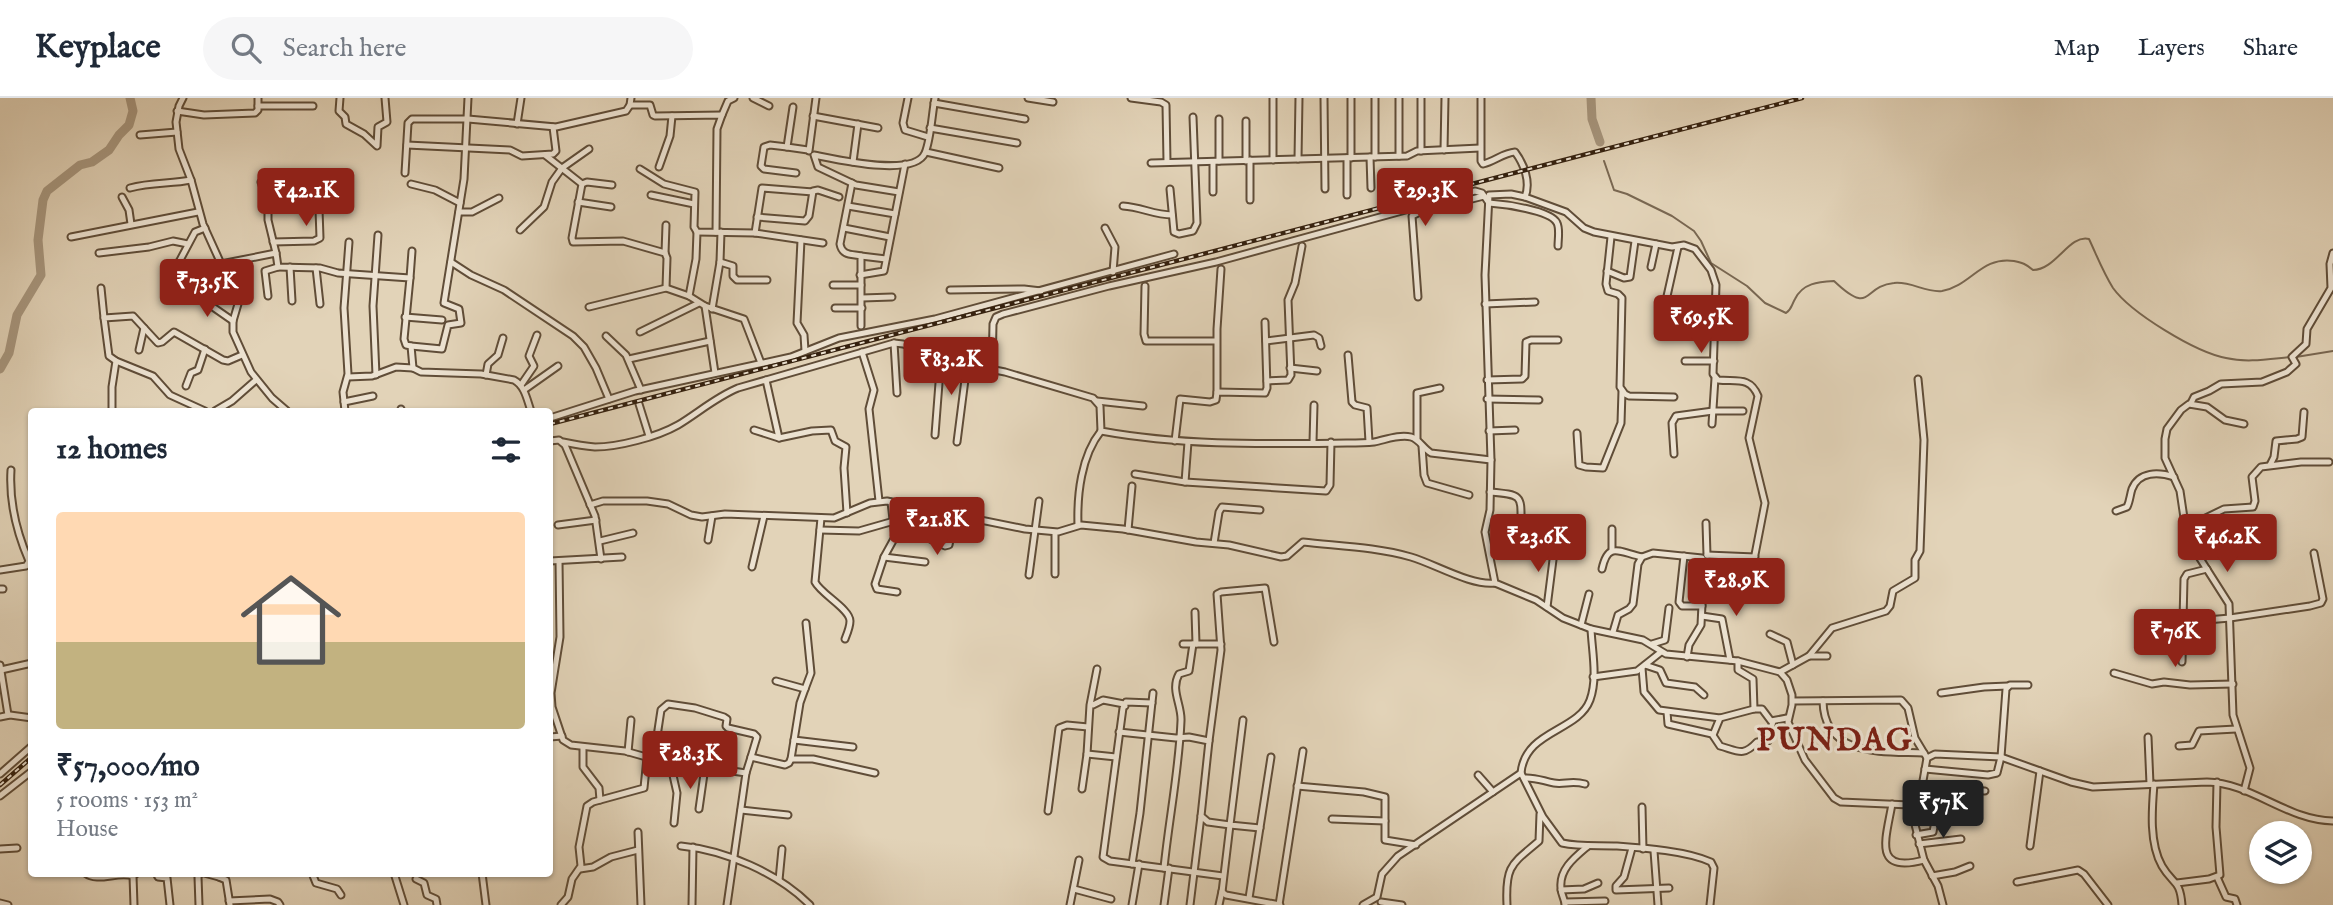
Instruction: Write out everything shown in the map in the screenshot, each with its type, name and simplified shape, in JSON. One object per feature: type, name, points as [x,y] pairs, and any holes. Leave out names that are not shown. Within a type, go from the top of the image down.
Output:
[{"type":"street","points":[[183,98],[177,111],[179,149],[191,180],[198,212],[221,264],[237,290],[238,304],[233,332],[256,380],[284,408]]},
{"type":"street","points":[[177,111],[204,115],[255,113],[258,110],[258,98]]},
{"type":"street","points":[[340,98],[339,111],[345,117],[346,124],[363,134],[375,146],[379,143],[379,127],[387,122],[387,99]]},
{"type":"street","points":[[412,250],[404,343],[442,349],[448,325],[461,323],[459,309],[444,303],[467,148],[468,98]]},
{"type":"street","points":[[517,124],[521,98]]},
{"type":"street","points":[[712,309],[720,262],[717,129],[727,101],[734,98]]},
{"type":"street","points":[[753,98],[769,106]]},
{"type":"street","points":[[808,150],[816,98]]},
{"type":"street","points":[[908,98],[903,123],[905,130],[928,137]]},
{"type":"street","points":[[1028,98],[1053,102]]},
{"type":"street","points":[[1131,98],[1166,105],[1167,162]]},
{"type":"street","points":[[1273,98],[1273,160]]},
{"type":"street","points":[[1298,159],[1299,98]]},
{"type":"street","points":[[1324,98],[1325,189]]},
{"type":"street","points":[[1347,195],[1351,98]]},
{"type":"street","points":[[1371,188],[1375,98]]},
{"type":"street","points":[[1399,98],[1399,156]]},
{"type":"street","points":[[1421,98],[1421,151]]},
{"type":"street","points":[[1444,150],[1445,98]]},
{"type":"street","points":[[1481,98],[1480,148],[1483,164],[1506,153],[1515,152],[1523,163],[1526,177],[1527,192],[1524,197]]},
{"type":"street","points":[[796,173],[764,169],[761,166],[764,147],[770,145],[808,150],[814,155],[884,166],[905,164],[919,159],[926,152],[934,101],[1025,119]]},
{"type":"street","points":[[405,173],[408,123],[412,119],[468,119],[553,127],[626,111],[630,102],[650,105],[653,115],[722,115]]},
{"type":"street","points":[[258,106],[313,106]]},
{"type":"street","points":[[787,147],[793,107]]},
{"type":"street","points":[[659,167],[670,136],[672,116]]},
{"type":"street","points":[[813,116],[878,128]]},
{"type":"street","points":[[1170,189],[1172,229],[1175,234],[1193,231],[1197,226],[1193,117]]},
{"type":"street","points":[[1213,192],[1219,119]]},
{"type":"street","points":[[1246,121],[1250,200]]},
{"type":"street","points":[[853,162],[858,124]]},
{"type":"street","points":[[407,145],[510,150],[522,156],[545,155],[555,153],[553,127]]},
{"type":"street","points":[[930,128],[1017,143]]},
{"type":"street","points":[[141,135],[177,132]]},
{"type":"street","points":[[1151,163],[1410,156],[1421,151],[1480,148]]},
{"type":"street","points":[[520,230],[544,206],[552,182],[562,168],[589,149]]},
{"type":"street","points":[[926,152],[999,168]]},
{"type":"street","points":[[545,155],[582,184]]},
{"type":"street","points":[[814,155],[818,167],[852,183],[899,192]]},
{"type":"street","points":[[860,275],[884,271],[905,164]]},
{"type":"street","points":[[640,169],[668,185],[693,191],[695,194],[696,258],[689,296]]},
{"type":"street","points":[[273,242],[314,242],[320,238],[318,181],[315,177],[298,176]]},
{"type":"street","points":[[130,188],[149,183],[167,184],[191,180]]},
{"type":"street","points":[[261,182],[267,199],[267,216],[278,267]]},
{"type":"street","points":[[582,184],[587,182],[612,185]]},
{"type":"street","points":[[852,183],[840,244],[842,250],[847,254],[886,259]]},
{"type":"street","points":[[411,184],[441,192],[460,203]]},
{"type":"street","points":[[582,184],[573,242],[623,241],[665,253]]},
{"type":"street","points":[[755,233],[762,188],[813,192],[818,190],[839,197]]},
{"type":"street","points":[[992,370],[993,324],[996,317],[1003,314],[1216,262],[1475,191],[1479,191],[1489,203],[1523,206],[1553,219],[1558,224],[1558,246]]},
{"type":"street","points":[[757,217],[804,221],[809,216],[813,192]]},
{"type":"street","points":[[1495,583],[1485,532],[1490,510],[1491,460],[1486,304],[1489,195],[1511,194],[1524,197],[1566,212],[1584,228],[1611,237],[1678,247],[1690,245],[1695,248],[1716,285],[1712,424]]},
{"type":"street","points":[[651,195],[694,204]]},
{"type":"street","points":[[1418,297],[1412,216],[1484,196]]},
{"type":"street","points":[[122,197],[129,210],[131,224]]},
{"type":"street","points":[[458,212],[472,212],[499,198]]},
{"type":"street","points":[[578,202],[611,208]]},
{"type":"street","points":[[848,206],[895,214]]},
{"type":"street","points":[[1124,206],[1142,208],[1159,215],[1172,215]]},
{"type":"street","points":[[71,237],[198,212]]},
{"type":"street","points":[[666,225],[666,288]]},
{"type":"street","points":[[172,277],[170,267],[179,262],[195,232],[205,228]]},
{"type":"street","points":[[1105,228],[1115,247],[1113,272]]},
{"type":"street","points":[[844,229],[890,237]]},
{"type":"street","points":[[697,232],[755,233],[823,243]]},
{"type":"street","points":[[376,375],[373,306],[378,235]]},
{"type":"street","points":[[1577,433],[1579,464],[1603,468],[1621,423],[1622,298],[1606,288],[1611,237]]},
{"type":"street","points":[[801,240],[797,323],[804,335],[805,351]]},
{"type":"street","points":[[99,253],[173,241],[188,244]]},
{"type":"street","points":[[1607,271],[1624,278],[1630,277],[1635,241]]},
{"type":"street","points":[[345,408],[343,388],[348,377],[344,308],[349,242]]},
{"type":"street","points":[[1651,267],[1656,244]]},
{"type":"street","points":[[1267,381],[1288,380],[1291,375],[1288,300],[1295,284],[1302,246]]},
{"type":"street","points":[[1661,323],[1678,247]]},
{"type":"street","points":[[221,264],[276,253]]},
{"type":"street","points":[[2244,791],[2250,768],[2236,729],[2227,600],[2190,544],[2180,491],[2165,458],[2166,435],[2173,420],[2194,397],[2221,384],[2262,382],[2287,372],[2296,364],[2292,357],[2306,344],[2307,329],[2330,293],[2330,264],[2333,253]]},
{"type":"street","points":[[553,417],[638,390],[761,363],[839,338],[912,325],[1174,254]]},
{"type":"street","points":[[861,256],[861,327]]},
{"type":"street","points":[[451,262],[471,275],[505,290],[573,336],[584,347],[609,399]]},
{"type":"street","points":[[720,262],[733,266],[733,276],[737,280],[767,281]]},
{"type":"street","points":[[290,267],[292,301]]},
{"type":"street","points":[[268,296],[265,271],[269,268],[316,268],[345,274],[410,278]]},
{"type":"street","points":[[316,268],[320,304]]},
{"type":"street","points":[[1175,441],[1180,399],[1213,402],[1217,398],[1216,341],[1221,269]]},
{"type":"street","points":[[834,285],[861,285]]},
{"type":"street","points":[[1145,286],[1146,341],[1216,341]]},
{"type":"street","points":[[101,288],[109,356],[153,376],[170,395],[198,408]]},
{"type":"street","points":[[589,307],[666,288],[689,296],[712,309],[744,319],[761,363]]},
{"type":"street","points":[[950,289],[1042,291]]},
{"type":"street","points":[[197,296],[233,321]]},
{"type":"street","points":[[862,298],[892,297]]},
{"type":"street","points":[[1486,304],[1535,303]]},
{"type":"street","points":[[640,332],[702,304]]},
{"type":"street","points":[[702,304],[715,373]]},
{"type":"street","points":[[835,308],[862,308]]},
{"type":"street","points":[[104,318],[133,316],[158,343],[174,332],[226,361],[242,355]]},
{"type":"street","points":[[405,317],[442,320]]},
{"type":"street","points":[[1217,393],[1262,394],[1266,390],[1265,322]]},
{"type":"street","points":[[139,350],[144,328]]},
{"type":"street","points":[[522,388],[534,366],[528,356],[537,335]]},
{"type":"street","points":[[1266,341],[1314,335],[1319,338],[1321,346]]},
{"type":"street","points":[[606,337],[629,359],[649,436]]},
{"type":"street","points":[[486,375],[488,364],[498,355],[503,338]]},
{"type":"street","points":[[1487,380],[1522,379],[1525,376],[1526,342],[1558,340]]},
{"type":"street","points":[[629,359],[710,341]]},
{"type":"street","points":[[894,343],[897,393]]},
{"type":"street","points":[[553,440],[582,446],[603,446],[649,436],[677,425],[727,392],[894,343],[1032,380],[1097,401],[1143,406]]},
{"type":"street","points":[[411,346],[414,368]]},
{"type":"street","points":[[186,386],[192,372],[198,370],[205,349]]},
{"type":"street","points":[[862,352],[874,390],[869,410],[879,501]]},
{"type":"street","points":[[1348,355],[1352,402],[1367,408],[1369,442]]},
{"type":"street","points":[[935,435],[941,357]]},
{"type":"street","points":[[112,408],[116,361]]},
{"type":"street","points":[[1685,361],[1714,361]]},
{"type":"street","points":[[957,442],[967,364]]},
{"type":"street","points":[[522,388],[558,366]]},
{"type":"street","points":[[348,377],[376,375],[396,368],[486,375],[514,380],[522,388],[530,408]]},
{"type":"street","points":[[1290,368],[1317,371]]},
{"type":"street","points":[[1704,572],[1748,573],[1752,570],[1765,503],[1749,438],[1758,396],[1756,390],[1747,381],[1715,378]]},
{"type":"street","points":[[590,505],[647,501],[674,506],[696,516],[725,514],[834,518],[857,507],[879,501],[1055,533],[1078,525],[1128,530],[1238,547],[1281,557],[1287,556],[1303,542],[1376,551],[1410,557],[1469,578],[1495,583],[1536,600],[1556,614],[1581,625],[1643,640],[1663,653],[1738,661],[1780,671],[1809,656],[1835,626],[1886,611],[1890,606],[1893,591],[1915,578],[1915,560],[1920,551],[1924,440],[1918,379]]},
{"type":"street","points":[[220,408],[256,380]]},
{"type":"street","points":[[766,380],[779,438]]},
{"type":"street","points":[[1440,388],[1417,393],[1417,439],[1431,453],[1491,460]]},
{"type":"street","points":[[1622,391],[1629,396],[1674,397]]},
{"type":"street","points":[[344,402],[373,396]]},
{"type":"street","points":[[1487,399],[1539,400]]},
{"type":"street","points":[[1078,525],[1080,489],[1092,445],[1101,431],[1100,406],[1097,401]]},
{"type":"street","points":[[2191,403],[2211,409],[2225,420],[2244,424]]},
{"type":"street","points":[[1313,442],[1314,405]]},
{"type":"street","points":[[1674,454],[1673,419],[1680,415],[1713,411],[1743,411]]},
{"type":"street","points":[[2270,465],[2276,442],[2302,437],[2304,412]]},
{"type":"street","points":[[754,430],[779,438],[831,430],[835,441],[846,447],[844,468],[847,513]]},
{"type":"street","points":[[1489,431],[1515,430]]},
{"type":"street","points":[[1101,431],[1175,441],[1238,445],[1369,442],[1408,436],[1417,439]]},
{"type":"street","points":[[563,442],[596,520],[601,559]]},
{"type":"street","points":[[1185,482],[1188,442]]},
{"type":"street","points":[[1135,474],[1185,482],[1326,491],[1330,485],[1331,442]]},
{"type":"street","points":[[1422,446],[1427,483],[1469,495]]},
{"type":"street","points":[[2185,528],[2224,509],[2253,507],[2253,474],[2261,467],[2329,462]]},
{"type":"street","points":[[11,470],[11,504],[28,553]]},
{"type":"street","points":[[2116,511],[2127,507],[2134,486],[2149,474],[2159,473],[2174,477]]},
{"type":"street","points":[[1128,530],[1132,486]]},
{"type":"street","points":[[1490,492],[1514,494],[1518,497],[1521,502],[1521,528]]},
{"type":"street","points":[[1029,575],[1039,501]]},
{"type":"street","points":[[891,502],[895,537],[875,581],[880,590],[897,592]]},
{"type":"street","points":[[1214,543],[1222,508],[1260,510]]},
{"type":"street","points":[[935,511],[930,539],[945,546],[949,545],[955,515]]},
{"type":"street","points":[[708,540],[712,516]]},
{"type":"street","points":[[752,567],[764,516]]},
{"type":"street","points":[[821,518],[815,582],[820,590],[848,614],[850,620],[845,639]]},
{"type":"street","points":[[558,525],[596,520]]},
{"type":"street","points":[[820,530],[859,531],[894,522]]},
{"type":"street","points":[[1687,657],[1689,645],[1700,630],[1702,616],[1706,523]]},
{"type":"street","points":[[1612,529],[1612,551]]},
{"type":"street","points":[[600,541],[632,533]]},
{"type":"street","points":[[1055,533],[1055,574]]},
{"type":"street","points":[[1547,607],[1555,544]]},
{"type":"street","points":[[1602,569],[1605,556],[1612,551],[1642,557],[1653,553],[1755,557]]},
{"type":"street","points":[[2145,618],[2183,622],[2230,618],[2320,603],[2323,598],[2314,553]]},
{"type":"street","points":[[1684,556],[1679,602],[1682,606],[1702,606]]},
{"type":"street","points":[[553,561],[622,557]]},
{"type":"street","points":[[884,557],[925,562]]},
{"type":"street","points":[[1613,632],[1616,619],[1633,604],[1638,564],[1642,557]]},
{"type":"street","points":[[553,683],[560,623],[559,561]]},
{"type":"street","points":[[0,570],[26,566],[28,562]]},
{"type":"street","points":[[2182,662],[2184,579],[2187,574],[2207,569]]},
{"type":"street","points":[[1190,905],[1221,644],[1217,594],[1263,587],[1274,642]]},
{"type":"street","points":[[1581,625],[1589,594]]},
{"type":"street","points":[[1652,644],[1665,640],[1669,608]]},
{"type":"street","points":[[1164,905],[1181,737],[1182,713],[1176,702],[1176,678],[1189,671],[1195,644],[1195,612]]},
{"type":"street","points":[[1702,616],[1722,619],[1730,660]]},
{"type":"street","points":[[751,757],[785,765],[791,759],[800,703],[811,673],[806,623]]},
{"type":"street","points":[[1591,629],[1592,691],[1584,711],[1537,742],[1529,751],[1522,776],[1562,843],[1677,853],[1711,862],[1714,869],[1710,905]]},
{"type":"street","points":[[1770,634],[1792,645],[1793,665]]},
{"type":"street","points":[[1184,644],[1221,644]]},
{"type":"street","points":[[1593,677],[1632,672],[1663,653]]},
{"type":"street","points":[[1663,653],[1660,670],[1664,682],[1695,687],[1704,695]]},
{"type":"street","points":[[1809,656],[1827,656]]},
{"type":"street","points":[[553,658],[558,658]]},
{"type":"street","points":[[1738,661],[1738,670],[1753,679],[1754,709]]},
{"type":"street","points":[[1,670],[28,664]]},
{"type":"street","points":[[0,665],[8,715]]},
{"type":"street","points":[[1644,666],[1660,670]]},
{"type":"street","points":[[1644,666],[1646,695],[1659,710],[1720,718],[1762,709],[1769,720],[1787,718]]},
{"type":"street","points":[[1082,789],[1097,669]]},
{"type":"street","points":[[1780,671],[1787,680],[1793,701],[1787,718],[1805,760],[1837,800],[1847,803],[1910,805],[1918,797],[1922,789],[1925,755],[1916,738],[1908,708],[1901,700],[1793,701]]},
{"type":"street","points":[[2114,673],[2152,684],[2233,684]]},
{"type":"street","points":[[776,681],[805,688]]},
{"type":"street","points":[[1941,693],[2028,685]]},
{"type":"street","points":[[1925,769],[1992,775],[1998,771],[2005,693],[2008,686]]},
{"type":"street","points":[[1132,905],[1153,693]]},
{"type":"street","points":[[1093,705],[1103,701],[1125,706]]},
{"type":"street","points":[[1152,703],[1129,701],[1125,706],[1119,732],[1104,856],[1111,861],[1223,876]]},
{"type":"street","points":[[1823,701],[1828,724],[1839,738],[1872,751],[2001,757],[2093,787],[2217,782],[2308,819],[2333,821]]},
{"type":"street","points":[[657,760],[656,743],[661,709],[668,704],[724,716],[728,728],[757,737],[746,773],[727,905]]},
{"type":"street","points":[[553,710],[565,743],[746,773]]},
{"type":"street","points":[[1667,712],[1668,724],[1713,735],[1720,746],[1748,751],[1754,743],[1768,741],[1773,721]]},
{"type":"street","points":[[0,717],[8,715],[28,718]]},
{"type":"street","points":[[1713,735],[1720,718]]},
{"type":"street","points":[[628,752],[631,720]]},
{"type":"street","points":[[1219,905],[1243,720]]},
{"type":"street","points":[[1048,811],[1059,728],[1063,725],[1088,727]]},
{"type":"street","points":[[2179,746],[2192,745],[2199,731],[2236,729]]},
{"type":"street","points":[[1119,732],[1209,741]]},
{"type":"street","points":[[553,737],[562,736]]},
{"type":"street","points":[[2148,737],[2154,840],[2163,867],[2181,891],[2182,905]]},
{"type":"street","points":[[794,740],[853,747]]},
{"type":"street","points":[[583,747],[583,767],[599,788],[600,800]]},
{"type":"street","points":[[0,774],[28,750]]},
{"type":"street","points":[[1222,891],[1226,895],[1280,905],[1303,751]]},
{"type":"street","points":[[1087,754],[1116,757]]},
{"type":"street","points":[[1249,898],[1271,757]]},
{"type":"street","points":[[580,869],[579,847],[587,806],[644,789],[648,758]]},
{"type":"street","points":[[791,759],[822,761],[875,773]]},
{"type":"street","points":[[670,762],[677,793],[674,823]]},
{"type":"street","points":[[699,809],[705,767]]},
{"type":"street","points":[[2030,846],[2040,771]]},
{"type":"street","points":[[0,796],[28,774]]},
{"type":"street","points":[[1478,775],[1493,792]]},
{"type":"street","points":[[1381,902],[1385,869],[1398,856],[1493,792],[1522,776],[1555,783],[1572,781],[1584,784]]},
{"type":"street","points":[[2217,782],[2216,827],[2220,871],[2217,877]]},
{"type":"street","points":[[1297,786],[1364,792],[1385,797],[1385,840],[1416,845]]},
{"type":"street","points":[[1922,789],[1985,791]]},
{"type":"street","points":[[1892,804],[1886,840],[1889,859],[1907,864],[1924,860]]},
{"type":"street","points":[[1910,805],[1924,860],[1938,886],[1943,905]]},
{"type":"street","points":[[1642,807],[1643,849]]},
{"type":"street","points":[[741,810],[788,815]]},
{"type":"street","points":[[1507,905],[1511,867],[1540,839],[1541,811]]},
{"type":"street","points":[[1201,816],[1208,822],[1260,828]]},
{"type":"street","points":[[1916,835],[1933,832],[1935,821],[1939,817],[1962,816]]},
{"type":"street","points":[[1332,819],[1385,821]]},
{"type":"street","points":[[638,832],[640,905]]},
{"type":"street","points":[[1919,844],[1961,839]]},
{"type":"street","points":[[681,846],[708,849],[779,880],[810,905]]},
{"type":"street","points":[[1588,846],[1565,868],[1561,890],[1565,904],[1605,901]]},
{"type":"street","points":[[692,905],[693,847]]},
{"type":"street","points":[[0,849],[17,848]]},
{"type":"street","points":[[1632,848],[1624,877],[1616,890],[1669,888]]},
{"type":"street","points":[[779,880],[782,849]]},
{"type":"street","points":[[561,905],[568,897],[572,878],[580,869],[593,867],[611,856],[638,850]]},
{"type":"street","points":[[1654,851],[1658,905]]},
{"type":"street","points":[[1070,905],[1079,860]]},
{"type":"street","points":[[1932,876],[1952,873],[1970,866]]},
{"type":"street","points":[[2017,882],[2078,870],[2108,905]]},
{"type":"street","points":[[134,905],[135,877]]},
{"type":"street","points":[[165,877],[168,879],[170,905]]},
{"type":"street","points":[[198,877],[199,905]]},
{"type":"street","points":[[222,877],[226,880],[229,903],[270,899],[279,905]]},
{"type":"street","points":[[314,877],[316,883],[335,888],[341,895]]},
{"type":"street","points":[[395,877],[404,905]]},
{"type":"street","points":[[482,877],[486,905]]},
{"type":"street","points":[[2177,883],[2217,877]]},
{"type":"street","points":[[2217,877],[2226,897],[2235,899],[2237,905]]},
{"type":"street","points":[[416,879],[424,883],[427,895],[436,899],[437,905]]},
{"type":"street","points":[[1561,890],[1584,890],[1598,883]]},
{"type":"street","points":[[1074,890],[1111,899]]},
{"type":"street","points":[[1363,905],[1381,902],[1402,905]]},
{"type":"street","points":[[0,903],[8,905]]},
{"type":"waterway","points":[[0,369],[9,353],[17,315],[41,275],[38,240],[43,200],[47,191],[80,165],[92,162],[109,150],[129,125],[133,111],[130,98]]},
{"type":"waterway","points":[[1591,98],[1592,119],[1600,142]]},
{"type":"waterway","points":[[1604,161],[1614,190],[1672,216],[1694,231],[1711,263],[1747,286],[1765,303],[1786,313],[1802,290],[1817,283],[1834,281],[1846,292],[1861,298],[1884,285],[1894,283],[1942,291],[1952,288],[1993,263],[2014,261],[2033,270],[2041,268],[2075,242],[2089,239],[2113,288],[2122,298],[2148,320],[2181,340],[2226,358],[2250,360],[2290,357]]},
{"type":"waterway","points":[[2296,357],[2333,351]]},
{"type":"railway","points":[[553,423],[1802,98]]},
{"type":"railway","points":[[0,785],[28,760]]},
{"type":"district","name":"PUNDAG","points":[[1835,739]]}]
